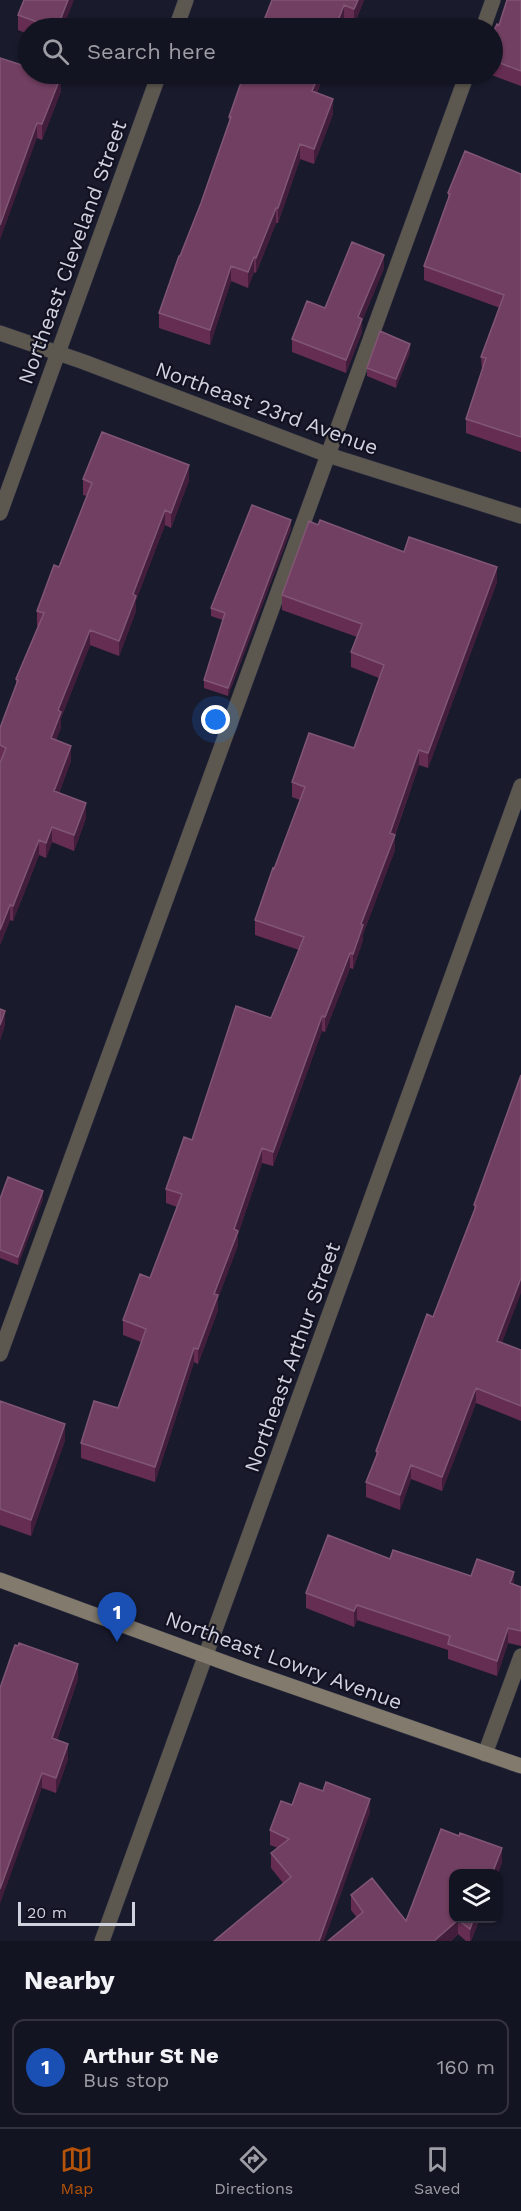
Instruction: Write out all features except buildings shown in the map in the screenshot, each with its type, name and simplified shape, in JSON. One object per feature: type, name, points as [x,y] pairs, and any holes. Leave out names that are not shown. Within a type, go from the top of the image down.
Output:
[{"type":"main road","name":"Northeast Lowry Avenue","points":[[0,1580],[245,1670],[521,1766]]},
{"type":"street","points":[[180,18],[186,0]]},
{"type":"street","points":[[487,18],[494,0]]},
{"type":"street","name":"Northeast Cleveland Street","points":[[0,513],[155,84]]},
{"type":"street","points":[[0,1354],[463,84]]},
{"type":"street","name":"Northeast 23rd Avenue","points":[[0,333],[84,362],[328,455],[521,516]]},
{"type":"street","name":"Northeast Arthur Street","points":[[102,1941],[521,786]]},
{"type":"street","points":[[485,1754],[521,1656]]},
{"type":"place","name":"Arthur St Ne","points":[[117,1642]]}]
